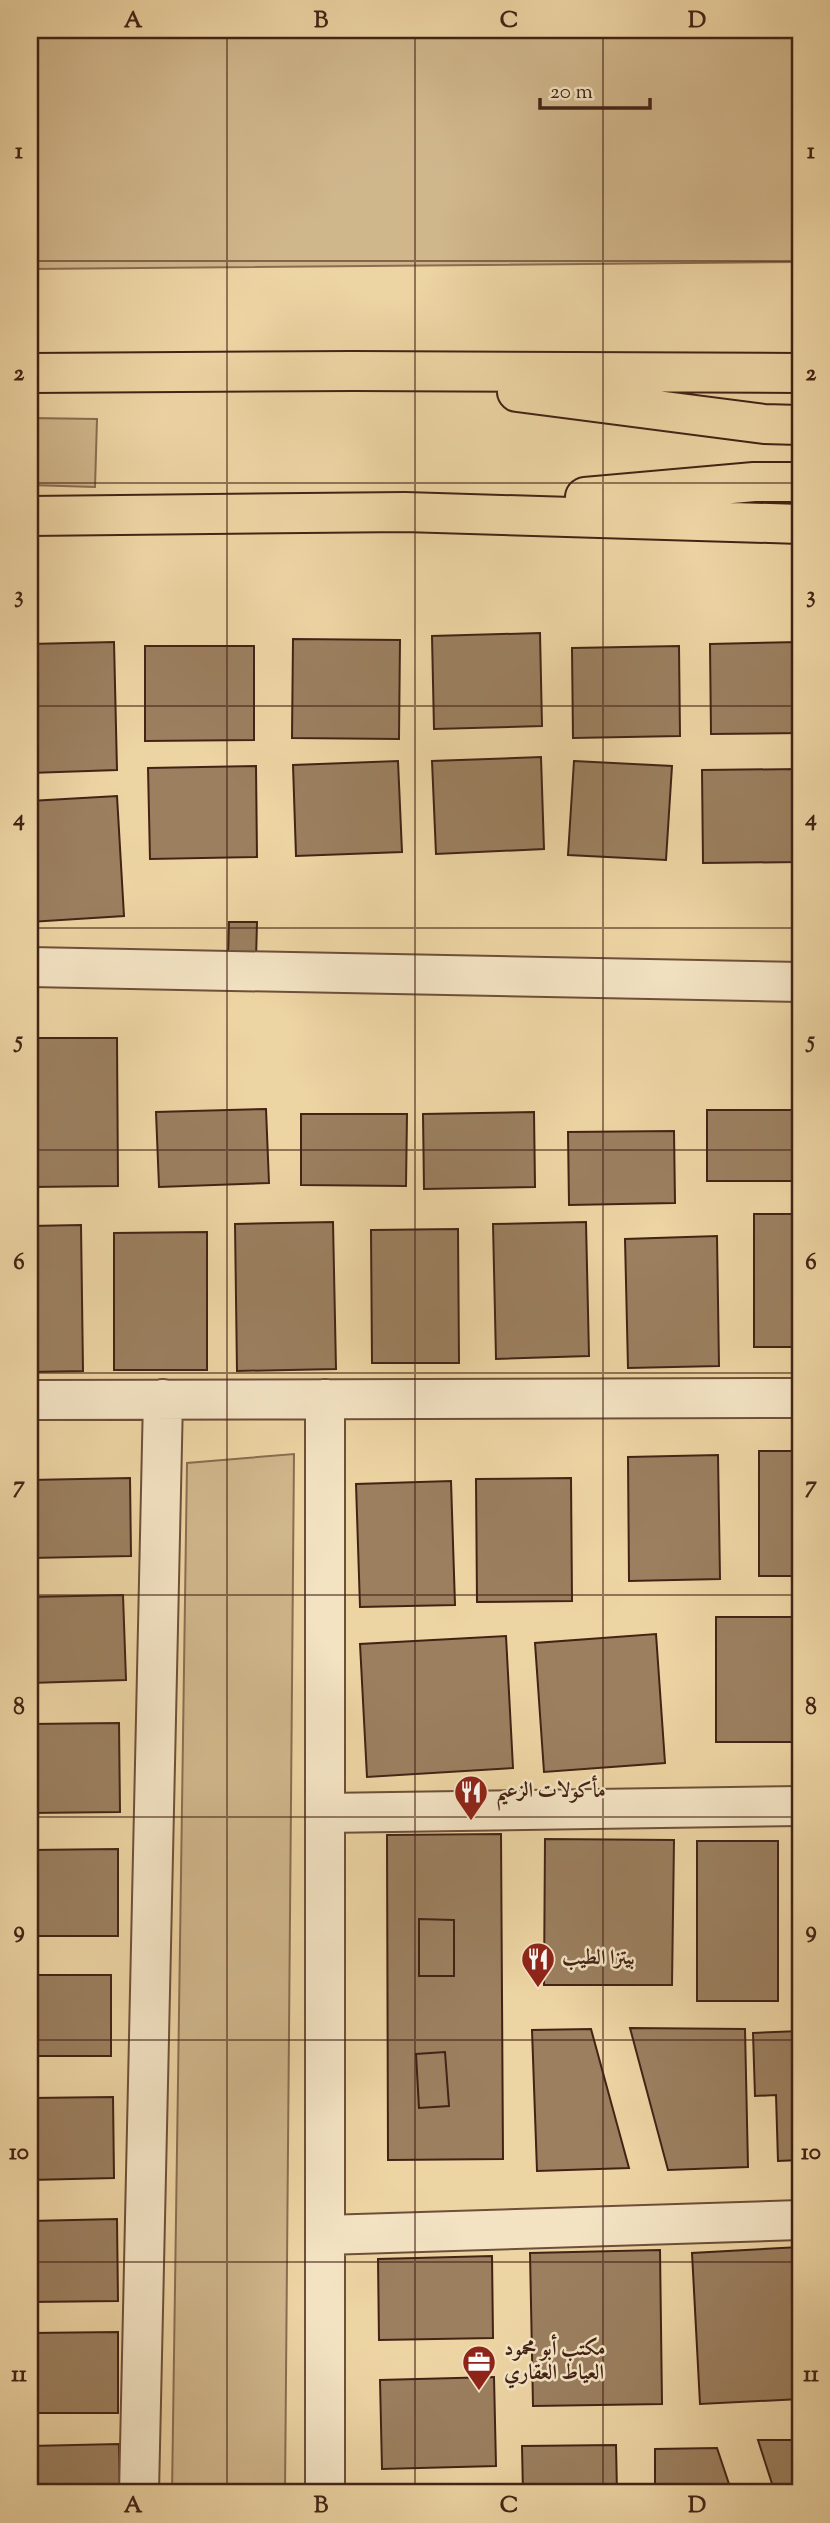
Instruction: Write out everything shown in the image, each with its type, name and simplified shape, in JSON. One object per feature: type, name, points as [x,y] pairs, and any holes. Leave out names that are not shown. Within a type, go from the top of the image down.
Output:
[{"type":"highway","points":[[353,371],[764,424],[800,425]]},
{"type":"highway","points":[[30,373],[800,373]]},
{"type":"highway","points":[[405,512],[754,482],[800,482]]},
{"type":"highway","points":[[30,516],[405,512],[800,524]]},
{"type":"street","points":[[30,967],[800,982]]},
{"type":"street","points":[[30,1400],[800,1398]]},
{"type":"street","points":[[139,2493],[163,1399]]},
{"type":"street","points":[[325,1399],[325,2493]]},
{"type":"street","points":[[325,1813],[800,1806]]},
{"type":"street","points":[[325,2235],[800,2220]]},
{"type":"shaded area","points":[[30,30],[800,30],[800,262],[30,269]]},
{"type":"shaded area","points":[[30,418],[97,419],[95,487],[30,485]]},
{"type":"shaded area","points":[[294,1454],[285,2493],[172,2493],[187,1463]]},
{"type":"building","points":[[540,633],[542,726],[434,729],[432,636]]},
{"type":"building","points":[[293,639],[400,640],[399,739],[292,738]]},
{"type":"building","points":[[114,642],[117,770],[30,773],[30,644]]},
{"type":"building","points":[[800,642],[800,733],[711,734],[710,644]]},
{"type":"building","points":[[145,646],[254,646],[254,740],[145,741]]},
{"type":"building","points":[[679,646],[680,736],[573,738],[572,648]]},
{"type":"building","points":[[541,757],[544,849],[436,854],[432,761]]},
{"type":"building","points":[[398,761],[402,852],[296,856],[293,765]]},
{"type":"building","points":[[574,761],[672,766],[666,860],[568,855]]},
{"type":"building","points":[[256,766],[257,857],[150,859],[148,768]]},
{"type":"building","points":[[800,769],[800,862],[703,863],[702,770]]},
{"type":"building","points":[[117,796],[124,916],[30,922],[30,801]]},
{"type":"building","points":[[229,922],[257,922],[256,960],[228,959]]},
{"type":"building","points":[[30,1038],[117,1038],[118,1186],[30,1187]]},
{"type":"building","points":[[266,1109],[269,1183],[159,1187],[156,1112]]},
{"type":"building","points":[[707,1110],[800,1110],[800,1181],[707,1181]]},
{"type":"building","points":[[534,1112],[535,1187],[424,1189],[423,1114]]},
{"type":"building","points":[[301,1114],[407,1114],[406,1186],[301,1185]]},
{"type":"building","points":[[674,1131],[675,1203],[569,1205],[568,1132]]},
{"type":"building","points":[[754,1214],[800,1214],[800,1347],[754,1347]]},
{"type":"building","points":[[333,1222],[336,1369],[237,1371],[235,1224]]},
{"type":"building","points":[[586,1222],[589,1356],[496,1359],[493,1224]]},
{"type":"building","points":[[81,1225],[83,1371],[30,1372],[30,1226]]},
{"type":"building","points":[[458,1229],[459,1363],[372,1363],[371,1230]]},
{"type":"building","points":[[207,1232],[207,1370],[114,1370],[114,1233]]},
{"type":"building","points":[[717,1236],[719,1366],[628,1368],[625,1239]]},
{"type":"building","points":[[759,1451],[800,1451],[800,1576],[759,1576]]},
{"type":"building","points":[[718,1455],[720,1579],[629,1581],[628,1457]]},
{"type":"building","points":[[130,1478],[131,1556],[30,1558],[30,1480]]},
{"type":"building","points":[[571,1478],[572,1601],[477,1602],[476,1479]]},
{"type":"building","points":[[451,1481],[455,1605],[360,1607],[356,1484]]},
{"type":"building","points":[[123,1595],[126,1680],[30,1683],[30,1597]]},
{"type":"building","points":[[716,1617],[800,1617],[800,1742],[716,1742]]},
{"type":"building","points":[[656,1634],[665,1763],[544,1772],[535,1643]]},
{"type":"building","points":[[506,1636],[513,1768],[367,1777],[360,1644]]},
{"type":"building","points":[[119,1723],[120,1812],[30,1813],[30,1724]]},
{"type":"building","points":[[501,1834],[503,2159],[388,2160],[387,1835]],"holes":[[[419,1919],[454,1920],[454,1976],[419,1976]],[[445,2052],[449,2106],[419,2108],[416,2054]]]},
{"type":"building","points":[[545,1839],[674,1840],[672,1985],[544,1985]]},
{"type":"building","points":[[697,1841],[778,1841],[778,2001],[697,2001]]},
{"type":"building","points":[[118,1849],[118,1936],[30,1936],[30,1850]]},
{"type":"building","points":[[419,1919],[454,1920],[454,1976],[419,1976]]},
{"type":"building","points":[[30,1975],[111,1975],[111,2056],[30,2056]]},
{"type":"building","points":[[630,2028],[745,2029],[748,2167],[668,2170]]},
{"type":"building","points":[[591,2029],[629,2168],[537,2171],[532,2030]]},
{"type":"building","points":[[800,2031],[800,2160],[778,2161],[776,2095],[755,2096],[753,2033]]},
{"type":"building","points":[[445,2052],[449,2106],[419,2108],[416,2054]]},
{"type":"building","points":[[113,2097],[114,2178],[30,2180],[30,2098]]},
{"type":"building","points":[[117,2219],[118,2301],[30,2302],[30,2221]]},
{"type":"building","points":[[800,2247],[800,2399],[700,2404],[692,2253]]},
{"type":"building","points":[[660,2250],[662,2404],[533,2406],[530,2253]]},
{"type":"building","points":[[492,2256],[493,2338],[379,2340],[378,2259]]},
{"type":"building","points":[[118,2332],[118,2413],[30,2413],[30,2333]]},
{"type":"building","points":[[494,2377],[496,2466],[382,2469],[380,2380]]},
{"type":"building","points":[[758,2440],[800,2440],[800,2493],[775,2493]]},
{"type":"building","points":[[119,2444],[120,2493],[30,2493],[30,2446]]},
{"type":"building","points":[[616,2445],[617,2493],[523,2493],[522,2446]]},
{"type":"building","points":[[717,2448],[732,2493],[655,2493],[655,2449]]},
{"type":"place","name":"مأكولات الزعيم","points":[[471,1822]]},
{"type":"place","name":"بيتزا الطيب","points":[[538,1989]]},
{"type":"place","name":"مكتب أبو محمود العياط العقاري","points":[[479,2392]]}]
